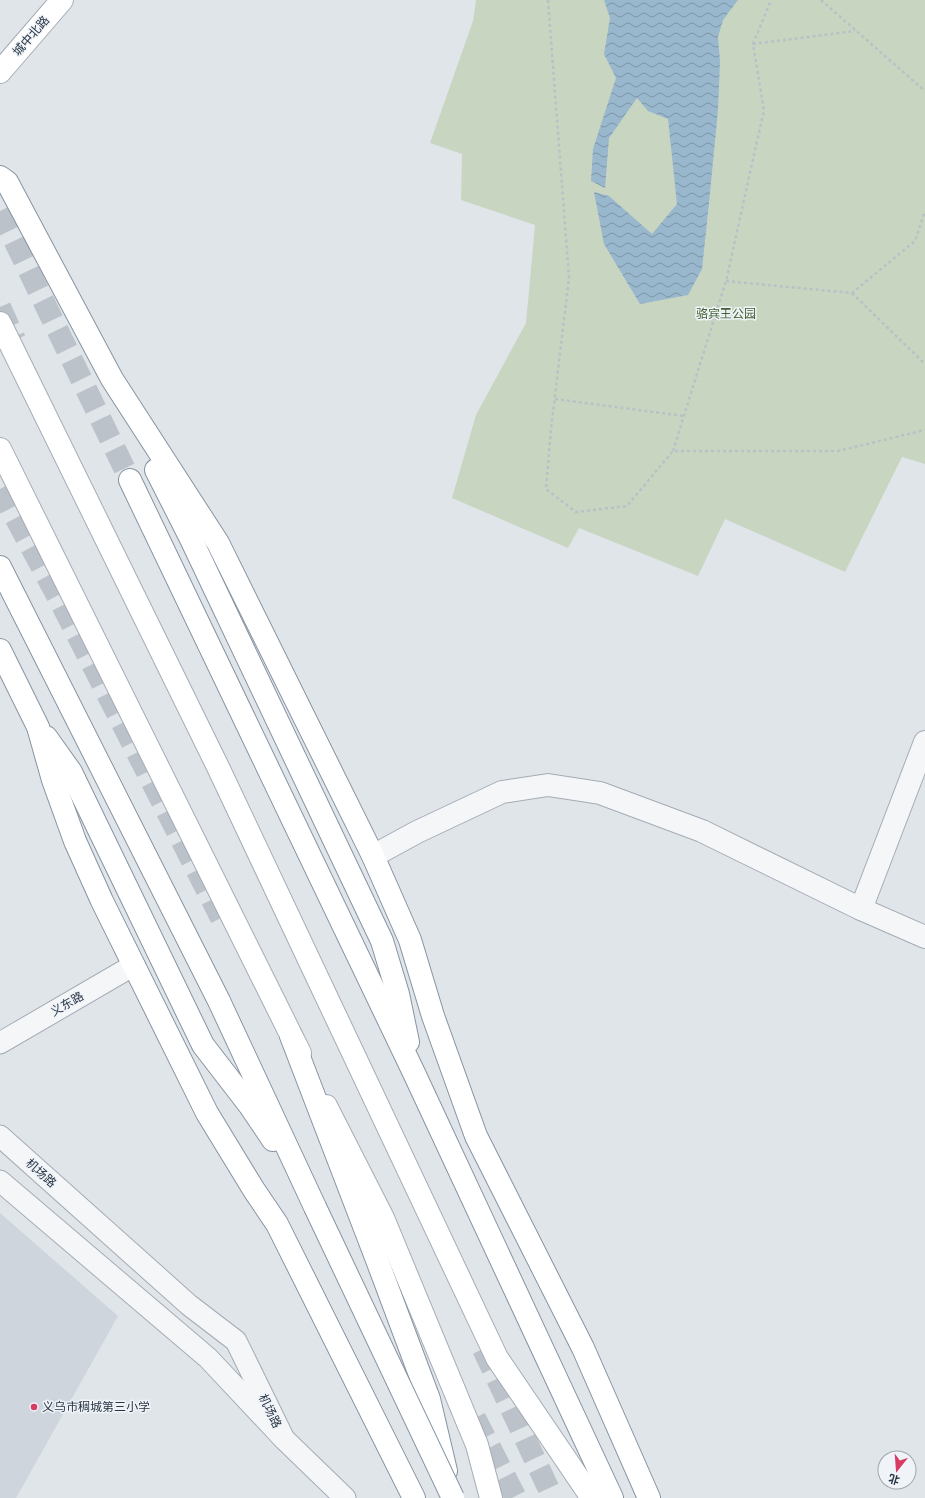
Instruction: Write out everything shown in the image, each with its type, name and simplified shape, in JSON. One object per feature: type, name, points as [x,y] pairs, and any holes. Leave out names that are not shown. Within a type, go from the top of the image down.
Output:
[{"type":"main road","name":"城中北路","points":[[0,72],[62,0]]},
{"type":"main road","points":[[0,177],[7,182],[112,379],[191,539],[382,941],[398,994],[414,1073]]},
{"type":"main road","points":[[0,323],[217,766],[498,1358],[592,1498]]},
{"type":"main road","points":[[112,379],[218,543],[373,856],[410,940],[433,1016],[476,1136],[583,1348],[649,1498]]},
{"type":"main road","points":[[0,449],[291,1036],[383,1218],[477,1445],[491,1498]]},
{"type":"main road","points":[[130,480],[414,1073],[612,1498]]},
{"type":"main road","points":[[0,567],[219,1001],[452,1498]]},
{"type":"main road","points":[[0,650],[38,727],[71,772],[203,1046],[250,1106],[313,1201]]},
{"type":"main road","points":[[38,727],[53,780],[75,841],[134,965],[207,1113],[254,1190],[277,1224],[414,1498]]},
{"type":"main road","points":[[291,1036],[429,1399],[452,1498]]},
{"type":"street","points":[[861,909],[925,742]]},
{"type":"street","points":[[373,856],[417,832],[502,792],[548,785],[600,793],[702,831],[861,909],[925,938]]},
{"type":"street","name":"义东路","points":[[0,1043],[134,965]]},
{"type":"street","name":"机场路","points":[[0,1136],[189,1305],[236,1341],[284,1439]]},
{"type":"street","name":"机场路","points":[[0,1180],[208,1358],[284,1439]]},
{"type":"street","points":[[284,1439],[345,1498]]},
{"type":"path","points":[[548,0],[569,278],[546,489],[576,512],[628,506],[673,451],[726,281],[764,110],[753,44],[771,0]]},
{"type":"path","points":[[821,0],[925,91]]},
{"type":"path","points":[[753,44],[856,31]]},
{"type":"path","points":[[852,293],[915,241],[925,211]]},
{"type":"path","points":[[726,281],[852,293],[925,364]]},
{"type":"path","points":[[555,399],[684,416]]},
{"type":"path","points":[[673,451],[838,450],[925,430]]},
{"type":"shaded area","name":"义乌市稠城第三小学","points":[[0,1213],[118,1316],[16,1498],[0,1498]]},
{"type":"green space","name":"骆宾王公园","points":[[476,0],[925,0],[925,464],[902,457],[845,572],[725,519],[698,576],[579,528],[568,548],[452,498],[476,415],[526,323],[535,225],[461,200],[462,154],[430,143],[473,21]]},
{"type":"water","points":[[604,0],[738,0],[723,20],[718,37],[720,61],[718,110],[702,269],[688,295],[640,304],[604,244],[594,192],[609,196],[652,234],[677,204],[668,119],[648,111],[637,98],[609,138],[605,188],[591,181],[593,149],[616,78],[604,54],[610,18]]},
{"type":"tunnel","points":[[0,211],[130,480]]},
{"type":"tunnel","points":[[0,307],[15,340]]},
{"type":"tunnel","points":[[0,489],[61,603],[221,918]]},
{"type":"tunnel","points":[[483,1349],[553,1498]]},
{"type":"tunnel","points":[[475,1418],[516,1498]]},
{"type":"place","name":"义乌市稠城第三小学","points":[[34,1407]]}]
